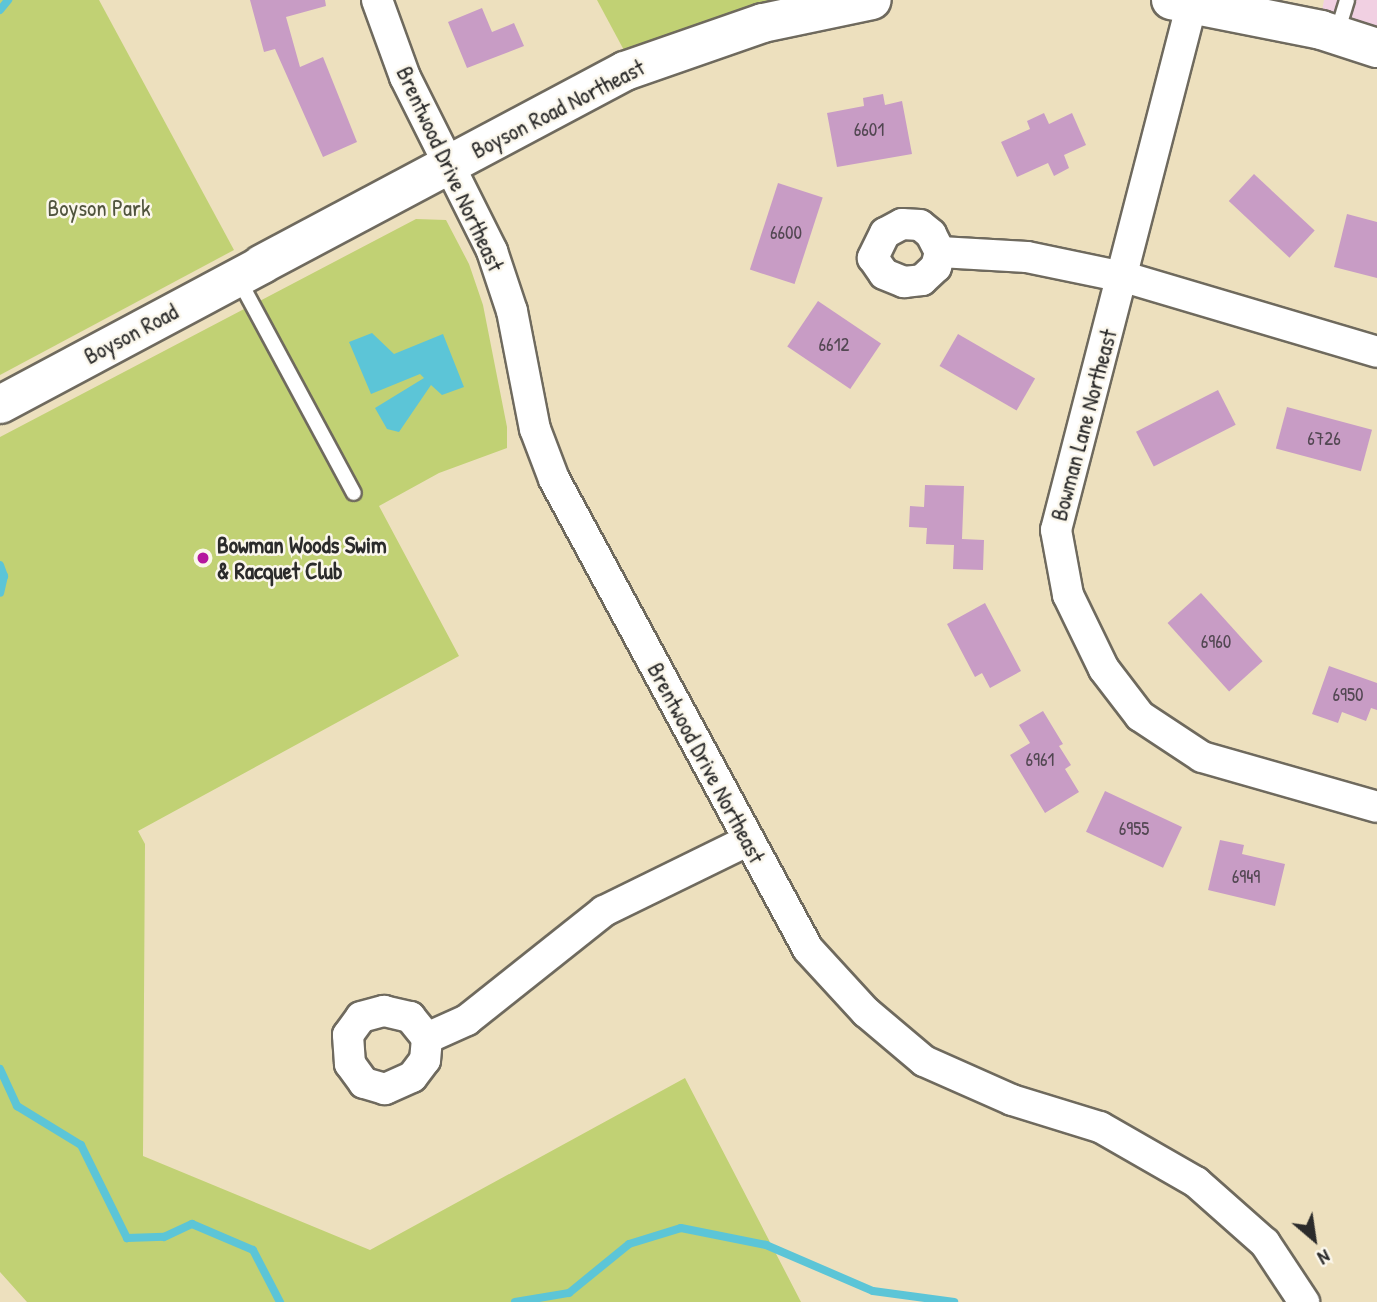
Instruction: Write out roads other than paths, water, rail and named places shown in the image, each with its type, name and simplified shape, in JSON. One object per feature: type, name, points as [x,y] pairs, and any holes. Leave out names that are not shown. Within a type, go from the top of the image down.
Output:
[{"type":"main road","name":"Boyson Road Northeast","points":[[250,271],[625,72],[763,23],[872,0]]},
{"type":"main road","points":[[1181,1],[1342,17],[1377,48]]},
{"type":"street","name":"Brentwood Drive Northeast","points":[[377,0],[405,77],[492,251],[512,311],[521,376],[554,479],[747,841],[808,949],[866,1012],[924,1061],[1012,1100],[1100,1127],[1196,1182],[1265,1243],[1304,1302]]},
{"type":"street","name":"Bowman Lane Northeast","points":[[1181,1],[1124,277],[1056,530],[1068,595],[1104,669],[1140,716],[1202,757],[1377,807]]},
{"type":"street","points":[[940,252],[1027,257],[1124,277],[1377,352]]},
{"type":"street","name":"Boyson Road","points":[[0,404],[250,271]]},
{"type":"street","points":[[427,1038],[467,1020],[604,911],[747,841]]},
{"type":"lane","points":[[250,271],[354,493]]},
{"type":"water","points":[[372,333],[394,354],[443,334],[464,387],[442,395],[431,385],[399,432],[387,429],[375,408],[424,378],[420,374],[371,394],[349,342]]},
{"type":"waterway","points":[[0,10],[8,0]]},
{"type":"waterway","points":[[0,565],[4,576],[0,593]]},
{"type":"waterway","points":[[0,1069],[17,1106],[81,1145],[127,1238],[164,1237],[192,1224],[253,1250],[280,1302]]},
{"type":"waterway","points":[[515,1302],[569,1293],[629,1244],[681,1228],[766,1245],[873,1291],[954,1302]]},
{"type":"place","name":"Bowman Woods Swim & Racquet Club","points":[[203,558]]},
{"type":"park label","name":"Boyson Park","points":[[99,208]]}]
